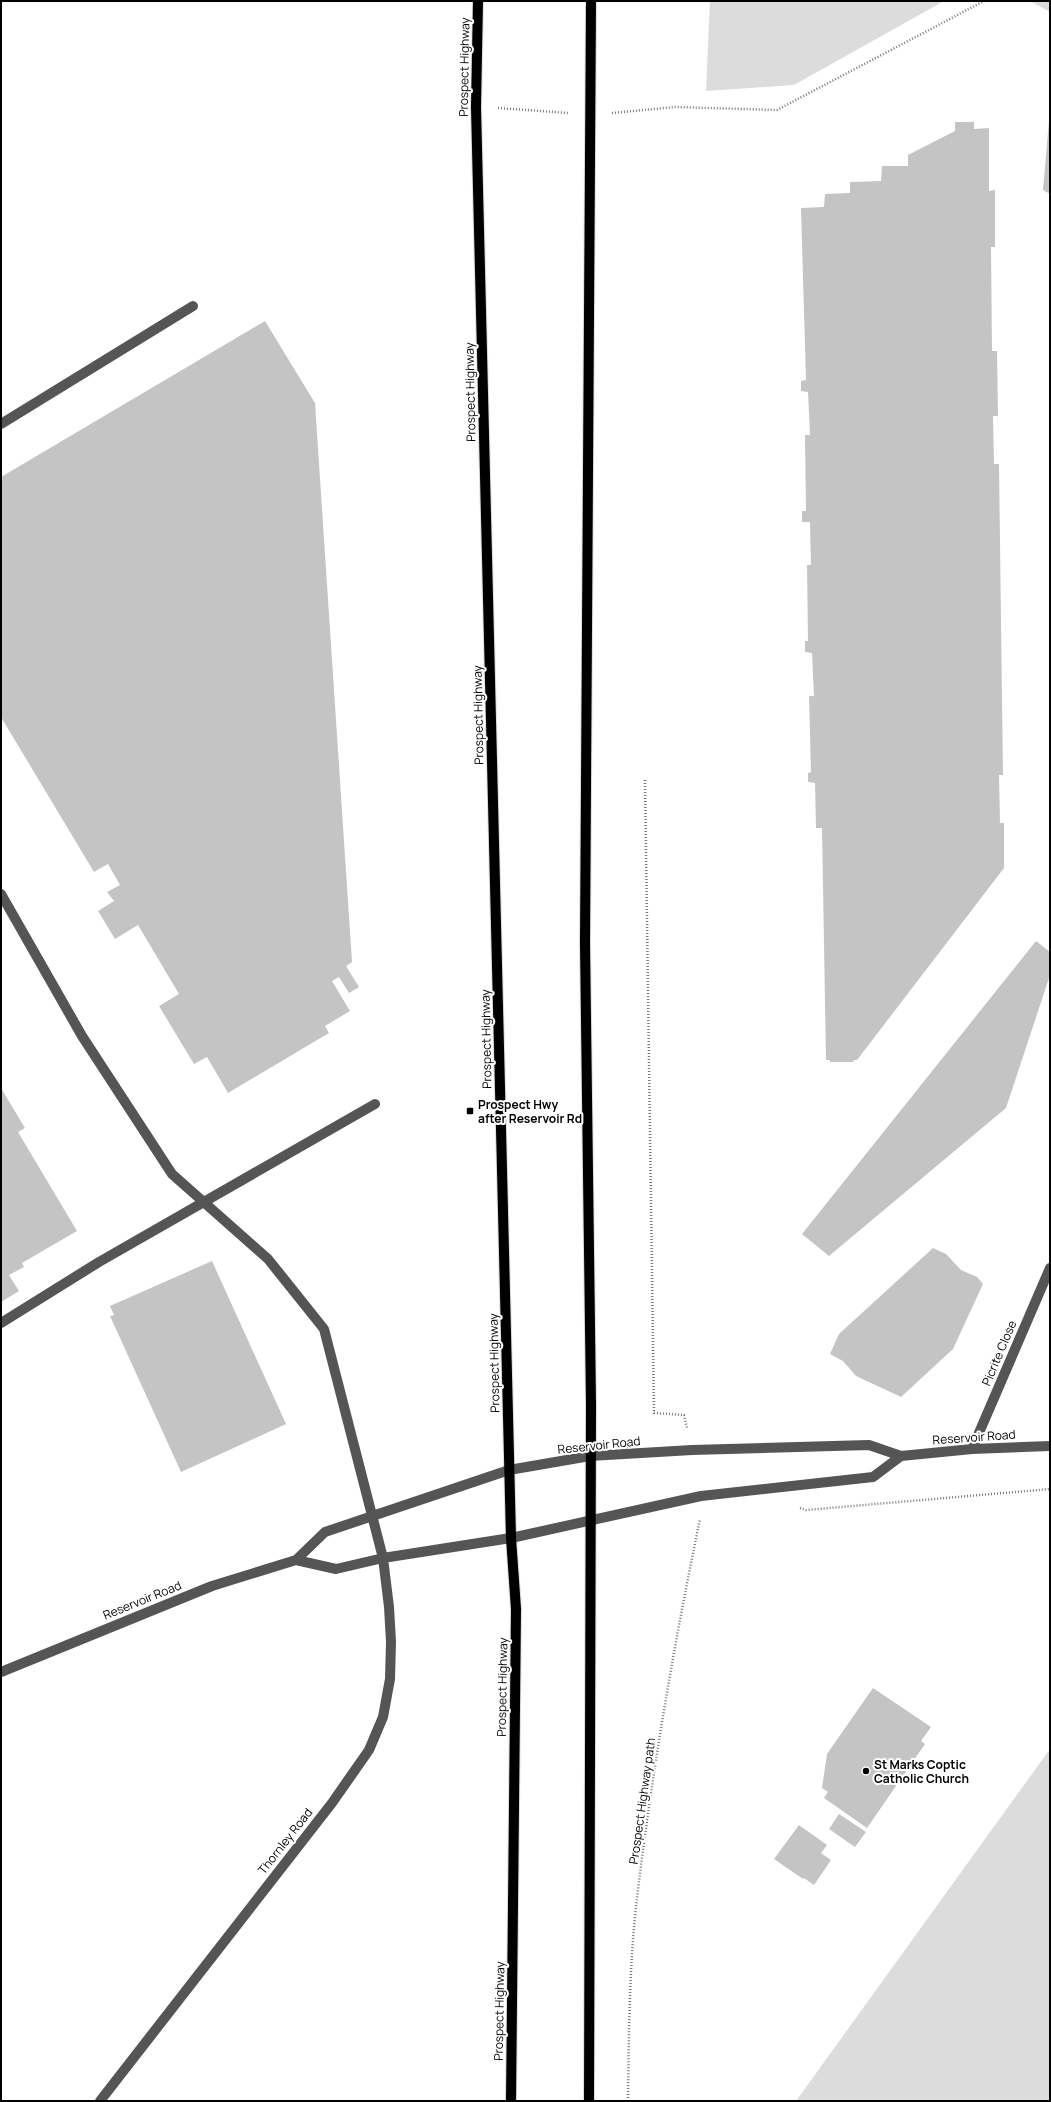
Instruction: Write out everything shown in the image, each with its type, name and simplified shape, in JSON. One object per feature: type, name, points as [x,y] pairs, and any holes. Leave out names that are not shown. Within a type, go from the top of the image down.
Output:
[{"type":"main road","name":"Prospect Highway","points":[[478,1],[476,107],[509,1470],[511,1538],[516,1609],[511,2101]]},
{"type":"main road","points":[[589,2101],[591,1520],[585,935],[591,1]]},
{"type":"street","points":[[1,424],[193,306]]},
{"type":"street","name":"Thornley Road","points":[[1,894],[82,1036],[172,1174],[268,1259],[324,1329],[374,1516],[383,1558],[391,1642],[390,1679],[382,1717],[369,1750],[332,1803],[100,2101]]},
{"type":"street","points":[[1,1323],[99,1262],[203,1201],[375,1104]]},
{"type":"street","name":"Picrite Close","points":[[972,1449],[1050,1268]]},
{"type":"street","name":"Reservoir Road","points":[[1,1672],[212,1586],[296,1560],[325,1532],[509,1470],[590,1456],[869,1444],[901,1456],[972,1449],[1050,1446]]},
{"type":"street","name":"Reservoir Road","points":[[296,1560],[336,1569],[383,1558],[511,1538],[701,1496],[873,1477],[901,1456]]},
{"type":"path","points":[[476,107],[591,114],[674,107],[776,110],[984,1]]},
{"type":"path","points":[[646,780],[654,1414],[684,1415]]},
{"type":"path","name":"Prospect Highway path","points":[[628,2101],[630,1999],[637,1899],[659,1744],[701,1515]]},
{"type":"shaded area","points":[[710,1],[944,1],[794,85],[706,91]]},
{"type":"shaded area","points":[[1030,1],[1050,1],[1050,12]]},
{"type":"shaded area","points":[[1050,1749],[1050,2101],[796,2101]]},
{"type":"building","points":[[1050,121],[1050,194],[1043,190]]},
{"type":"building","points":[[955,122],[974,122],[974,129],[989,128],[989,191],[995,190],[995,247],[991,247],[992,351],[997,351],[998,416],[993,416],[994,464],[999,464],[1003,775],[999,775],[1000,823],[1004,823],[1004,868],[857,1060],[854,1060],[853,1062],[830,1062],[830,1060],[826,1060],[822,828],[816,828],[815,783],[808,782],[808,773],[811,772],[809,696],[814,696],[812,653],[805,652],[805,641],[808,641],[807,565],[811,565],[810,522],[802,522],[802,511],[806,511],[805,435],[810,435],[808,392],[801,391],[801,381],[806,380],[801,208],[824,207],[825,194],[850,193],[850,182],[881,181],[882,166],[908,166],[908,155],[955,131]]},
{"type":"building","points":[[265,321],[315,403],[352,962],[346,966],[359,987],[349,993],[339,977],[332,981],[350,1011],[325,1026],[329,1033],[228,1093],[207,1057],[194,1064],[159,1006],[179,994],[138,925],[115,939],[98,911],[114,901],[107,892],[120,885],[108,864],[94,872],[1,717],[1,477]]},
{"type":"building","points":[[1036,941],[1050,952],[1050,975],[1006,1108],[829,1256],[802,1234]]},
{"type":"building","points":[[1,1088],[25,1128],[18,1132],[77,1231],[22,1263],[24,1267],[9,1275],[19,1291],[1,1302]]},
{"type":"building","points":[[933,1248],[946,1254],[961,1270],[977,1277],[983,1284],[953,1349],[901,1397],[856,1376],[843,1361],[830,1354],[839,1334]]},
{"type":"building","points":[[212,1261],[286,1424],[181,1472],[110,1316],[114,1315],[110,1306]]},
{"type":"building","name":"St Marks Coptic Catholic Church","points":[[873,1688],[931,1727],[921,1741],[925,1744],[867,1828],[824,1798],[828,1792],[822,1788],[827,1754]]},
{"type":"building","points":[[839,1814],[866,1832],[855,1847],[829,1829]]},
{"type":"building","points":[[799,1825],[827,1845],[821,1853],[831,1860],[814,1885],[774,1859]]},
{"type":"place","name":"Prospect Hwy after Reservoir Rd","points":[[470,1111]]},
{"type":"place","name":"St Marks Coptic Catholic Church","points":[[866,1771]]}]
